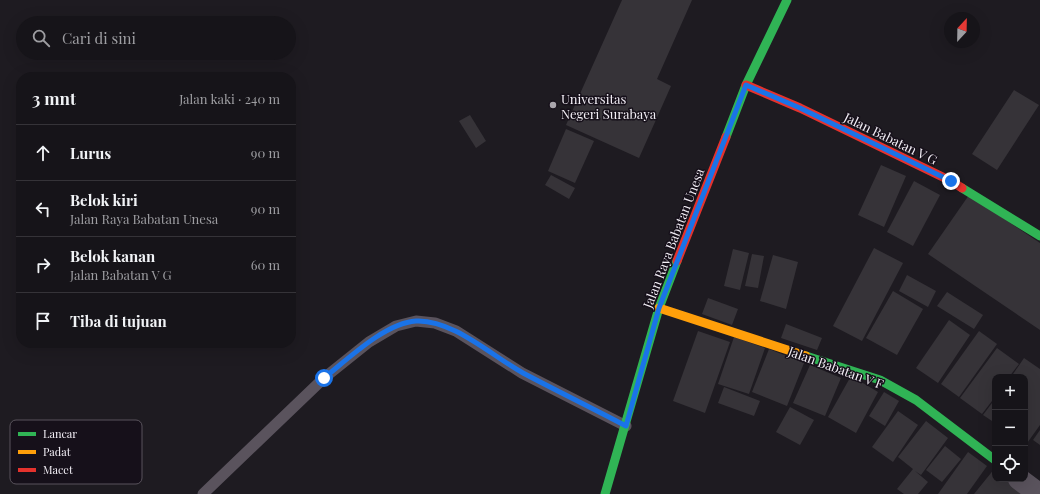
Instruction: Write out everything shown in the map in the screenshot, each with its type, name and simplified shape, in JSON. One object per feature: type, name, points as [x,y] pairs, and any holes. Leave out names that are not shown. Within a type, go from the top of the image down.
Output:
[{"type":"street","name":"Jalan Raya Babatan Unesa","points":[[605,494],[626,426],[659,308],[746,85],[787,0]]},
{"type":"street","name":"Jalan Babatan V G","points":[[746,85],[800,108],[951,181],[1040,236]]},
{"type":"street","name":"Jalan Babatan V F","points":[[659,308],[880,380],[916,400],[992,458]]},
{"type":"street","points":[[1023,482],[1039,494]]},
{"type":"lane","points":[[203,494],[324,378],[369,342],[396,326],[416,321],[435,323],[456,331],[522,373],[626,426]]},
{"type":"building","points":[[622,0],[692,0],[657,79],[671,86],[639,158],[566,125]]},
{"type":"building","points":[[1014,90],[1039,105],[997,170],[972,154]]},
{"type":"building","points":[[470,115],[486,141],[476,148],[459,121]]},
{"type":"building","points":[[566,129],[594,141],[575,183],[548,171]]},
{"type":"building","points":[[881,165],[906,176],[884,227],[858,215]]},
{"type":"building","points":[[551,175],[575,188],[569,199],[545,185]]},
{"type":"building","points":[[914,181],[940,195],[913,246],[887,232]]},
{"type":"building","points":[[969,195],[1040,243],[1040,330],[928,254]]},
{"type":"building","points":[[874,248],[903,263],[862,341],[833,326]]},
{"type":"building","points":[[733,249],[749,253],[740,290],[724,286]]},
{"type":"building","points":[[752,254],[764,256],[758,288],[745,286]]},
{"type":"building","points":[[773,255],[798,262],[786,309],[760,301]]},
{"type":"building","points":[[907,275],[936,291],[928,307],[899,291]]},
{"type":"building","points":[[893,291],[923,309],[897,355],[866,338]]},
{"type":"building","points":[[947,292],[983,315],[974,329],[937,306]]},
{"type":"building","points":[[708,298],[738,309],[732,325],[702,314]]},
{"type":"building","points":[[949,320],[970,335],[938,383],[916,368]]},
{"type":"building","points":[[786,324],[822,338],[817,350],[781,338]]},
{"type":"building","points":[[698,331],[730,342],[705,413],[673,401]]},
{"type":"building","points":[[979,331],[997,344],[959,397],[941,384]]},
{"type":"building","points":[[734,337],[765,348],[749,394],[718,384]]},
{"type":"building","points":[[997,348],[1019,364],[1011,374],[992,374],[992,401],[982,414],[960,398]]},
{"type":"building","points":[[769,349],[804,363],[787,406],[752,392]]},
{"type":"building","points":[[1024,358],[1040,369],[1040,425],[1028,442],[1028,374],[1013,374]]},
{"type":"building","points":[[810,365],[841,378],[825,416],[793,403]]},
{"type":"building","points":[[851,376],[878,392],[856,433],[828,417]]},
{"type":"building","points":[[724,387],[760,401],[754,416],[718,403]]},
{"type":"building","points":[[884,392],[899,401],[885,426],[869,416]]},
{"type":"building","points":[[992,403],[992,421],[983,415]]},
{"type":"building","points":[[790,407],[814,420],[800,445],[776,432]]},
{"type":"building","points":[[898,411],[918,425],[893,462],[872,447]]},
{"type":"building","points":[[926,421],[948,438],[921,475],[915,471],[928,482],[918,494],[904,494],[897,489],[913,469],[898,457]]},
{"type":"building","points":[[1040,430],[1040,445],[1033,440]]},
{"type":"building","points":[[945,446],[961,459],[942,482],[926,470]]},
{"type":"building","points":[[968,452],[987,466],[967,494],[938,494]]},
{"type":"building","points":[[992,472],[992,482],[1011,482],[1021,494],[974,494]]},
{"type":"traffic: fast","points":[[726,137],[746,85],[787,0]]},
{"type":"traffic: fast","points":[[962,188],[1040,236]]},
{"type":"traffic: fast","points":[[605,494],[659,308],[677,261]]},
{"type":"traffic: fast","points":[[806,356],[880,380],[916,400],[992,458]]},
{"type":"traffic: slow","points":[[659,308],[806,356]]},
{"type":"traffic: jam","points":[[746,85],[800,108],[951,181],[962,188]]},
{"type":"traffic: jam","points":[[677,261],[726,137]]},
{"type":"place","name":"Universitas Negeri Surabaya","points":[[553,105]]},
{"type":"route","points":[[324,378],[369,342],[396,326],[416,321],[435,323],[456,331],[522,373],[626,426],[659,308],[746,85],[800,108],[951,181]]}]
